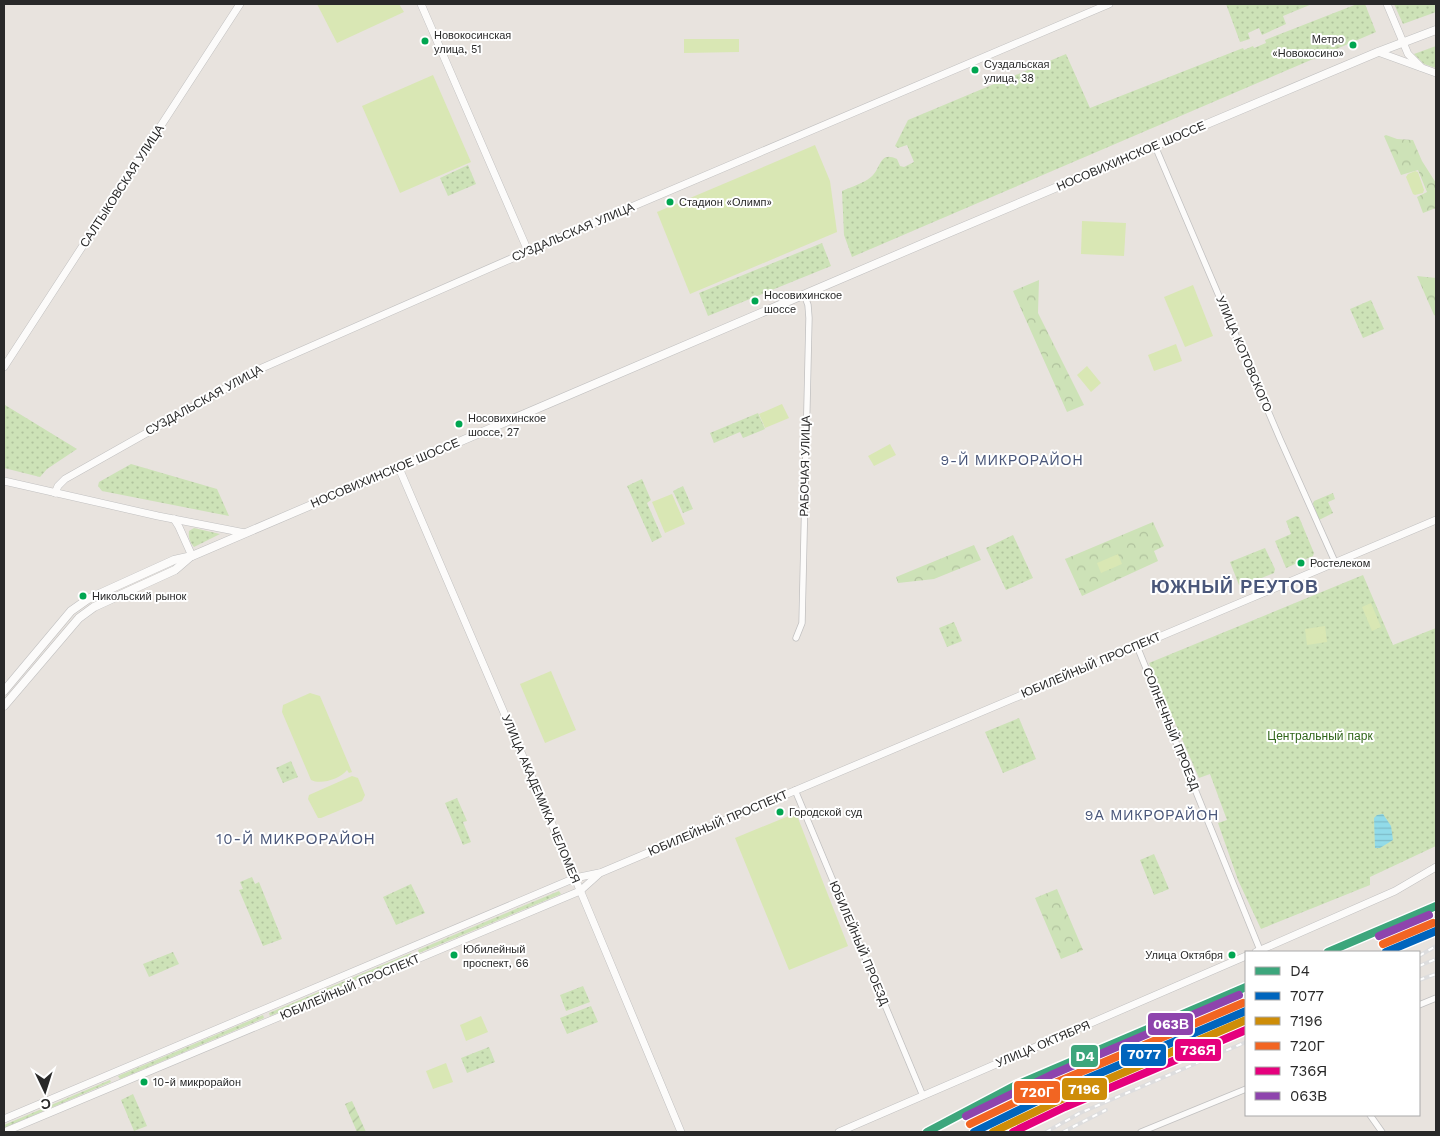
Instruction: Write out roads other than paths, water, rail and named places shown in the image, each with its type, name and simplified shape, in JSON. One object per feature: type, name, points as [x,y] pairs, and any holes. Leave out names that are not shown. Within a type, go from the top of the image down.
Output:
[{"type":"main road","name":"НОСОВИХИНСКОЕ ШОССЕ","points":[[4,691],[72,611],[88,599],[174,560],[192,556],[804,294],[1378,52],[1436,30]]},
{"type":"main road","name":"НОСОВИХИНСКОЕ ШОССЕ","points":[[4,706],[79,618],[94,607],[175,570],[192,556]]},
{"type":"street","name":"САЛТЫКОВСКАЯ УЛИЦА","points":[[4,367],[240,4]]},
{"type":"street","points":[[421,4],[528,251]]},
{"type":"street","name":"СУЗДАЛЬСКАЯ УЛИЦА","points":[[56,493],[58,486],[65,480],[260,369],[528,251],[1109,4]]},
{"type":"street","points":[[1387,4],[1408,54],[1421,67]]},
{"type":"street","points":[[1378,52],[1436,73]]},
{"type":"street","name":"УЛИЦА КОТОВСКОГО","points":[[1155,146],[1280,439],[1336,562]]},
{"type":"street","name":"РАБОЧАЯ УЛИЦА","points":[[796,638],[802,623],[810,318],[804,294]]},
{"type":"street","name":"УЛИЦА АКАДЕМИКА ЧЕЛОМЕЯ","points":[[399,468],[681,1132]]},
{"type":"street","points":[[4,481],[245,533]]},
{"type":"street","points":[[174,519],[192,556]]},
{"type":"street","name":"ЮБИЛЕЙНЫЙ ПРОСПЕКТ","points":[[4,1119],[574,878],[600,873],[1436,520]]},
{"type":"street","points":[[183,535],[189,525],[196,523]]},
{"type":"street","name":"СОЛНЕЧНЫЙ ПРОЕЗД","points":[[1137,646],[1258,951]]},
{"type":"street","name":"ЮБИЛЕЙНЫЙ ПРОЕЗД","points":[[795,790],[923,1096]]},
{"type":"street","points":[[1258,951],[1387,895],[1436,867]]},
{"type":"street","name":"ЮБИЛЕЙНЫЙ ПРОСПЕКТ","points":[[4,1132],[580,891],[600,873]]},
{"type":"street","name":"УЛИЦА ОКТЯБРЯ","points":[[840,1132],[1245,956]]},
{"type":"street","points":[[1420,1005],[1436,998]]},
{"type":"street","points":[[1141,1132],[1245,1089]]},
{"type":"street","points":[[1371,1116],[1382,1132]]},
{"type":"water","points":[[1383,814],[1391,826],[1393,840],[1380,848],[1375,848],[1374,818],[1377,815]]},
{"type":"railway","points":[[1420,955],[1436,946]]},
{"type":"railway","points":[[1420,966],[1436,959]]},
{"type":"railway","points":[[1420,980],[1436,974]]},
{"type":"railway","points":[[1046,1132],[1080,1113],[1245,1042]]},
{"type":"railway","points":[[1063,1132],[1106,1110]]},
{"type":"place","name":"Новокосинская улица, 51","points":[[425,41]]},
{"type":"place","name":"Метро «Новокосино»","points":[[1353,45]]},
{"type":"place","name":"Суздальская улица, 38","points":[[975,70]]},
{"type":"place","name":"Стадион «Олимп»","points":[[670,202]]},
{"type":"place","name":"Носовихинское шоссе","points":[[755,301]]},
{"type":"place","name":"Носовихинское шоссе, 27","points":[[459,424]]},
{"type":"place","name":"Ростелеком","points":[[1301,563]]},
{"type":"place","name":"Никольский рынок","points":[[83,596]]},
{"type":"place","name":"Городской суд","points":[[780,812]]},
{"type":"place","name":"Юбилейный проспект, 66","points":[[454,955]]},
{"type":"place","name":"Улица Октября","points":[[1232,955]]},
{"type":"place","name":"10-й микрорайон","points":[[144,1082]]},
{"type":"district","name":"9-Й МИКРОРАЙОН","points":[[1012,460]]},
{"type":"district","name":"ЮЖНЫЙ РЕУТОВ","points":[[1235,587]]},
{"type":"district","name":"9А МИКРОРАЙОН","points":[[1152,815]]},
{"type":"district","name":"10-Й МИКРОРАЙОН","points":[[296,839]]},
{"type":"park label","name":"Центральный парк","points":[[1320,736]]}]
